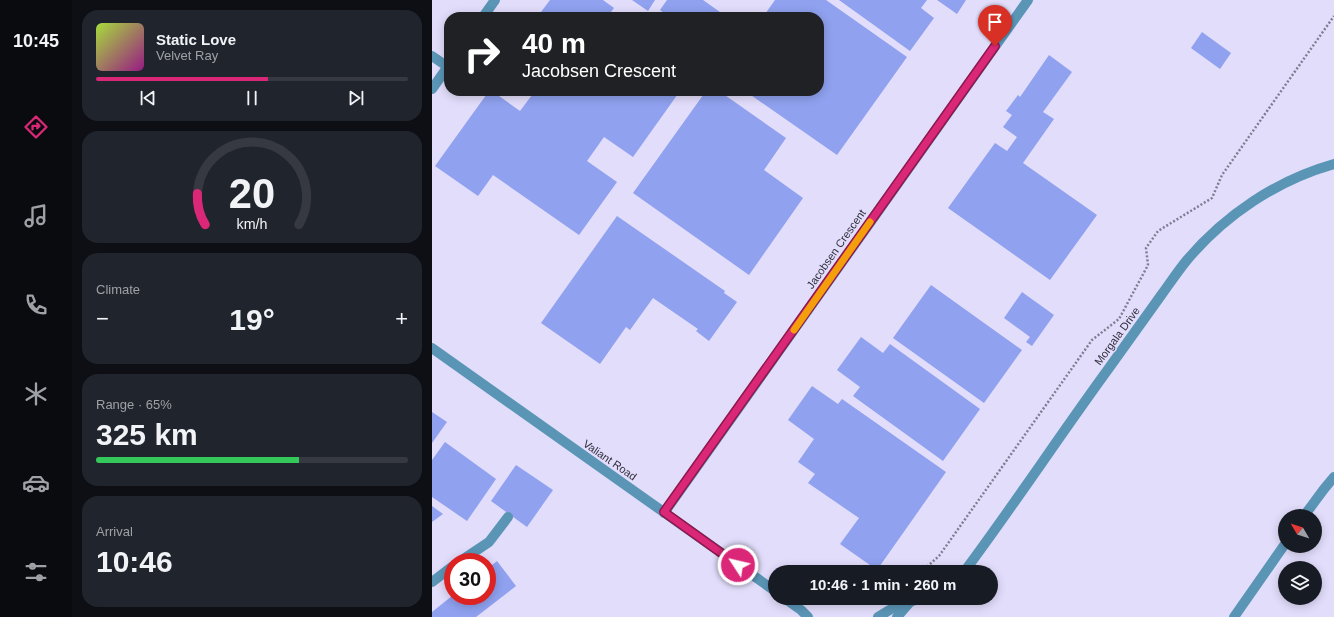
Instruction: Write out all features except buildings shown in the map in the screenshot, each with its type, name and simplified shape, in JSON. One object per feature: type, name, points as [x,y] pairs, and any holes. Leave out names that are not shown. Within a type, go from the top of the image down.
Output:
[{"type":"street","points":[[487,12],[495,0]]},
{"type":"street","name":"Jacobsen Crescent","points":[[664,512],[1028,0]]},
{"type":"street","points":[[432,56],[444,64]]},
{"type":"street","points":[[432,89],[444,72]]},
{"type":"street","name":"Morgala Drive","points":[[969,565],[1187,260],[1209,237],[1233,216],[1256,200],[1278,186],[1304,173],[1334,164]]},
{"type":"street","name":"Valiant Road","points":[[432,348],[768,586]]},
{"type":"street","points":[[1309,509],[1334,477]]},
{"type":"street","points":[[472,553],[489,542],[508,517]]},
{"type":"street","points":[[1234,617],[1279,553]]},
{"type":"street","points":[[432,582],[444,573]]},
{"type":"street","points":[[794,605],[805,613],[817,617]]},
{"type":"street","points":[[878,617],[900,605]]},
{"type":"street","points":[[897,617],[907,605]]},
{"type":"path","points":[[929,565],[939,556],[1092,340],[1119,319],[1148,265],[1146,248],[1158,231],[1212,198],[1222,175],[1334,16]]},
{"type":"slow traffic","points":[[794,330],[870,222]]},
{"type":"route","points":[[738,565],[664,512],[995,46]]}]
